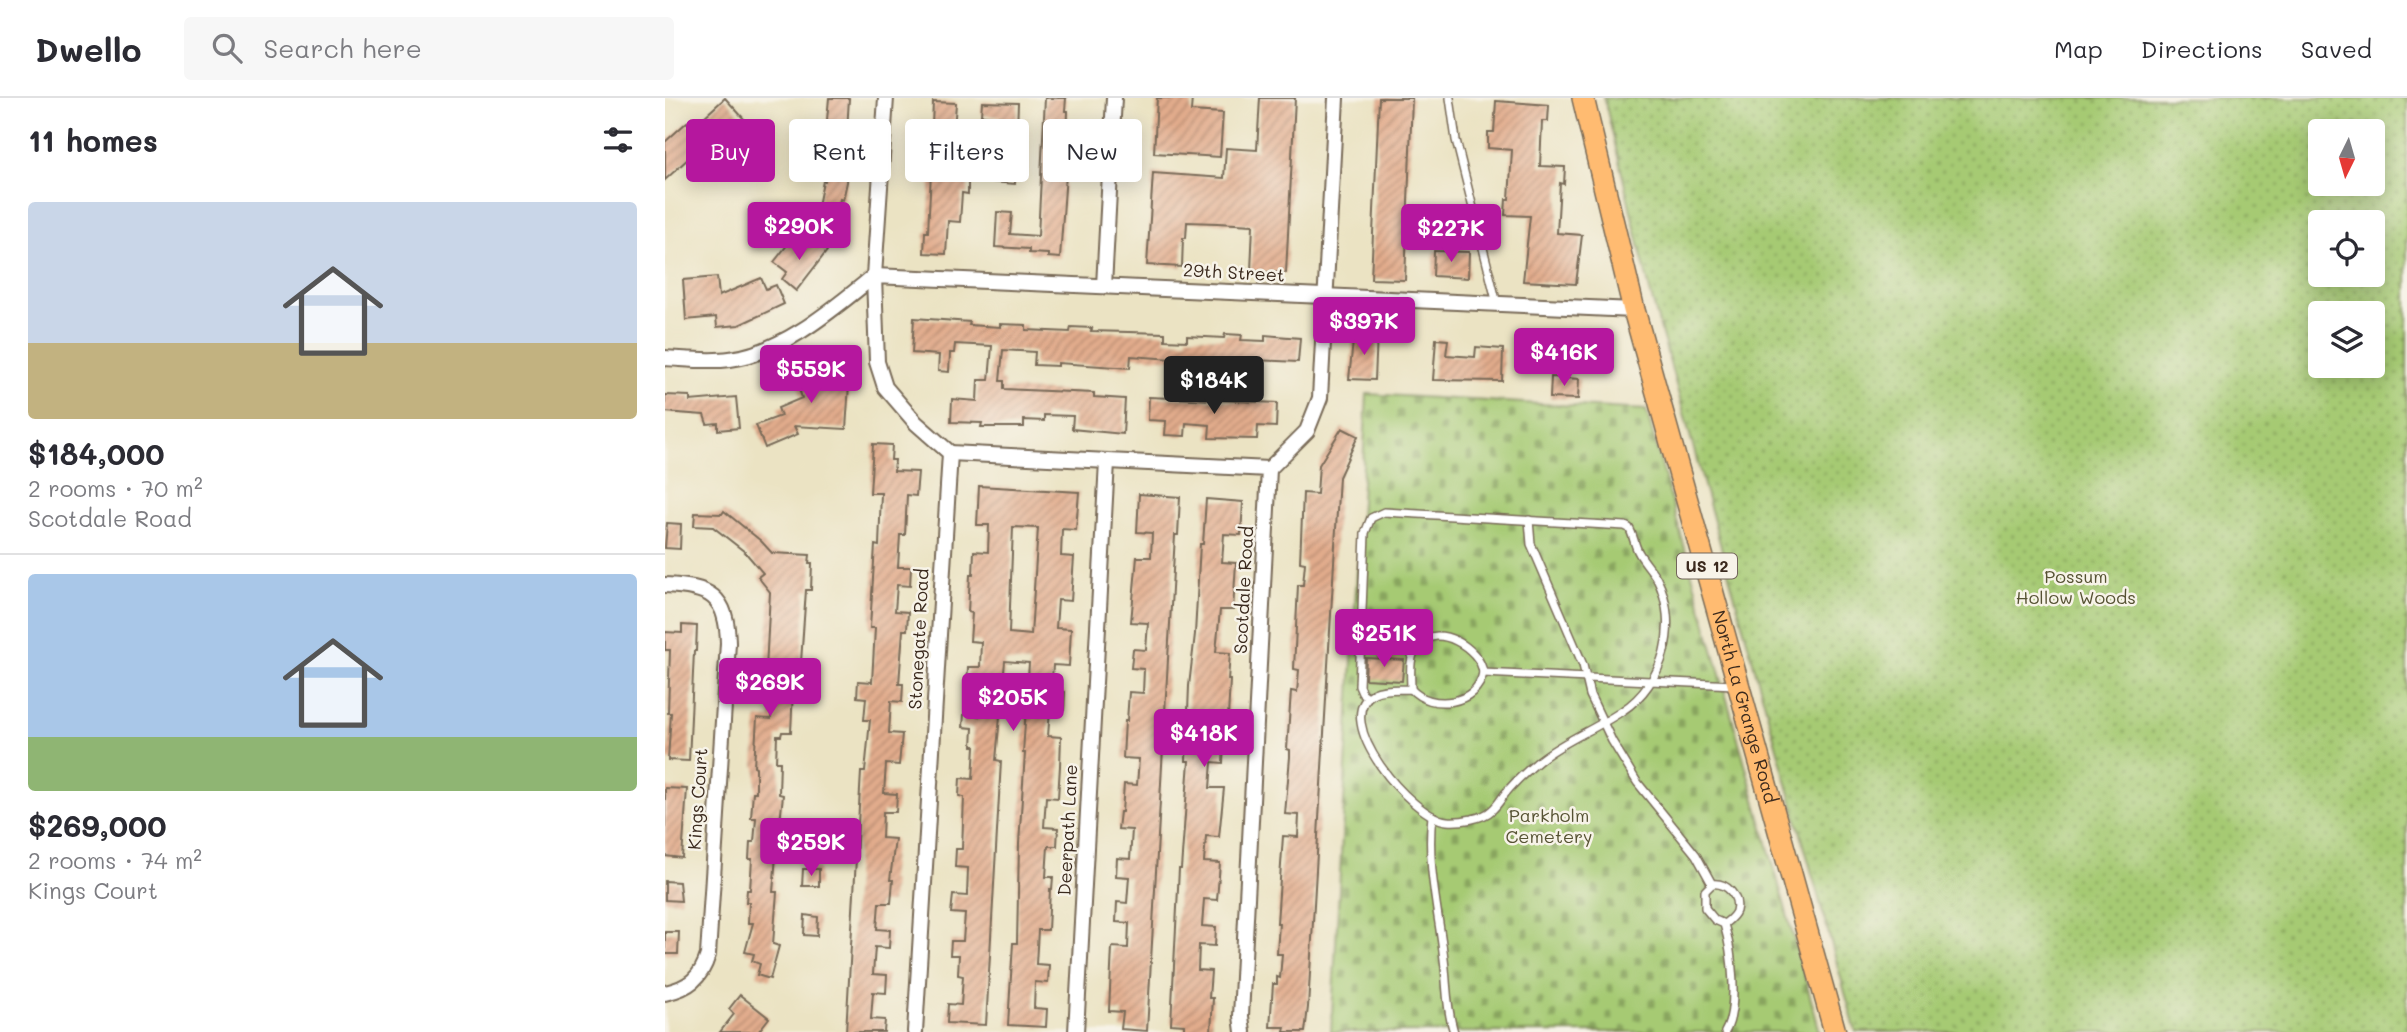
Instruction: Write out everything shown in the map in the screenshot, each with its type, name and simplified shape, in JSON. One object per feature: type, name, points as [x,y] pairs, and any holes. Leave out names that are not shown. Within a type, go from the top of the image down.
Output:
[{"type":"main road","name":"North La Grange Road","points":[[1583,98],[1635,310],[1835,1032]]},
{"type":"street","points":[[886,98],[874,276],[877,362],[885,387],[916,423],[950,453],[1269,469],[1307,431],[1320,398],[1336,98]]},
{"type":"street","points":[[1104,286],[1114,98]]},
{"type":"street","points":[[665,358],[731,359],[772,346],[809,325],[874,276]]},
{"type":"street","name":"29th Street","points":[[874,276],[1635,310]]},
{"type":"street","name":"Stonegate Road","points":[[915,1032],[950,453]]},
{"type":"street","name":"Deerpath Lane","points":[[1076,1032],[1107,462]]},
{"type":"street","name":"Scotdale Road","points":[[1243,1032],[1241,1016],[1269,469]]},
{"type":"street","name":"Kings Court","points":[[665,584],[692,586],[714,597],[721,606],[727,630],[708,955],[697,978],[687,986],[665,993]]},
{"type":"lane","points":[[1450,98],[1456,140],[1497,304]]},
{"type":"lane","points":[[1368,697],[1362,693],[1359,686],[1365,533],[1371,518],[1384,512],[1620,524],[1629,528],[1639,553],[1658,581],[1667,612],[1666,647],[1652,681],[1629,706],[1544,758],[1509,788],[1486,814],[1447,821],[1432,816],[1401,791],[1386,774],[1365,739],[1361,714],[1363,705],[1368,697],[1384,690],[1411,689]]},
{"type":"lane","points":[[1529,520],[1531,544],[1583,665],[1590,695],[1624,765],[1687,842],[1712,884]]},
{"type":"lane","points":[[1433,638],[1444,638],[1466,646],[1479,659],[1483,673],[1481,682],[1472,693],[1455,700],[1434,701],[1417,696],[1411,689],[1411,661],[1414,653],[1418,645],[1433,638]]},
{"type":"lane","points":[[1483,673],[1740,685]]},
{"type":"lane","points":[[1432,816],[1430,866],[1445,968],[1448,1010],[1454,1032]]},
{"type":"lane","points":[[1724,924],[1734,915],[1737,902],[1724,885],[1712,884],[1705,891],[1705,908],[1715,920],[1724,924],[1728,937],[1733,1003],[1730,1030]]},
{"type":"green space","name":"Possum Hollow Woods","points":[[1604,98],[2407,98],[2407,1032],[1856,1032],[1651,295]]},
{"type":"green space","name":"Parkholm Cemetery","points":[[1367,394],[1646,410],[1820,1032],[1331,1032]]},
{"type":"building","points":[[725,98],[744,119],[702,119]]},
{"type":"building","points":[[829,98],[849,98],[848,119],[827,119]]},
{"type":"building","points":[[1045,98],[1066,98],[1068,119],[1044,119]]},
{"type":"building","points":[[1157,98],[1192,98],[1191,111],[1223,113],[1220,157],[1154,153]]},
{"type":"building","points":[[1260,98],[1295,98],[1286,273],[1251,271],[1253,225],[1187,222],[1186,238],[1183,238],[1182,267],[1147,265],[1153,173],[1224,178],[1226,148],[1257,150]]},
{"type":"building","points":[[1379,98],[1412,98],[1405,280],[1371,279]]},
{"type":"building","points":[[1496,101],[1549,105],[1548,121],[1542,121],[1540,166],[1565,167],[1564,184],[1560,183],[1557,233],[1582,235],[1576,284],[1523,281],[1530,216],[1505,215],[1506,199],[1509,199],[1512,150],[1488,148],[1488,132],[1494,132]]},
{"type":"building","points":[[933,102],[956,103],[955,119],[932,119]]},
{"type":"building","points":[[982,102],[1018,103],[1017,119],[981,115]]},
{"type":"building","points":[[686,123],[686,161],[665,180],[665,142]]},
{"type":"building","points":[[1043,137],[1043,182],[1065,182],[1060,258],[1029,253],[1029,249],[995,247],[997,212],[1012,213],[1010,234],[1038,236]]},
{"type":"building","points":[[823,182],[847,182],[843,200],[840,199],[833,235],[813,231]]},
{"type":"building","points":[[930,182],[968,182],[968,194],[962,193],[960,222],[948,221],[946,254],[924,253],[925,232],[928,232]]},
{"type":"building","points":[[811,238],[827,251],[796,291],[782,279],[787,272],[774,262],[792,239],[801,251]]},
{"type":"building","points":[[1434,251],[1469,252],[1468,278],[1433,276]]},
{"type":"building","points":[[717,277],[719,296],[761,278],[766,289],[776,285],[784,304],[739,325],[717,327],[716,317],[686,320],[683,280]]},
{"type":"building","points":[[914,318],[1000,327],[1000,324],[1026,325],[1026,330],[1070,332],[1071,327],[1092,328],[1091,331],[1165,333],[1165,340],[1187,341],[1187,336],[1224,338],[1225,334],[1242,335],[1241,340],[1265,341],[1265,335],[1300,338],[1298,362],[1256,360],[1256,366],[1210,363],[1209,373],[1185,371],[1186,360],[1131,356],[1130,368],[1058,363],[1058,366],[1034,365],[1035,352],[1003,350],[1000,381],[1004,381],[1004,389],[1094,393],[1094,397],[1125,399],[1123,434],[1072,429],[1073,416],[1044,415],[1044,421],[1024,420],[1024,427],[981,427],[982,423],[951,422],[952,399],[977,401],[978,380],[989,380],[992,346],[955,344],[954,353],[950,353],[949,372],[938,371],[939,355],[912,353]]},
{"type":"building","points":[[1354,332],[1377,334],[1375,380],[1349,379]]},
{"type":"building","points":[[1573,332],[1580,360],[1559,365],[1556,351],[1542,355],[1539,340]]},
{"type":"building","points":[[1436,339],[1448,340],[1446,355],[1475,357],[1476,347],[1503,349],[1502,381],[1433,380]]},
{"type":"building","points":[[810,365],[812,369],[850,369],[846,429],[794,426],[798,434],[765,448],[756,425],[781,416],[778,408],[802,398],[793,371]]},
{"type":"building","points":[[1551,377],[1579,379],[1578,399],[1550,398]]},
{"type":"building","points":[[665,395],[690,396],[690,401],[736,397],[739,428],[718,430],[718,423],[707,424],[704,415],[665,412]]},
{"type":"building","points":[[1149,397],[1277,403],[1276,427],[1258,426],[1257,439],[1209,438],[1210,425],[1186,423],[1185,436],[1165,435],[1166,421],[1148,420]]},
{"type":"building","points":[[1342,428],[1358,436],[1339,477],[1308,1007],[1305,1032],[1284,1032],[1285,1027],[1270,1027],[1273,984],[1277,984],[1277,977],[1280,978],[1282,954],[1277,954],[1277,923],[1283,836],[1298,837],[1299,815],[1285,814],[1290,757],[1290,750],[1287,749],[1291,691],[1297,692],[1299,670],[1294,669],[1298,585],[1303,585],[1305,563],[1300,562],[1303,493],[1317,494],[1319,465]]},
{"type":"building","points":[[873,444],[892,445],[891,460],[895,460],[894,471],[918,472],[916,496],[907,495],[905,535],[900,535],[898,567],[911,567],[910,586],[897,585],[895,611],[908,612],[907,630],[903,630],[899,684],[903,684],[902,702],[891,701],[889,733],[902,734],[899,765],[886,764],[884,793],[897,794],[896,812],[883,812],[882,838],[895,839],[890,880],[893,880],[891,903],[879,903],[877,929],[890,930],[889,948],[875,947],[873,974],[887,975],[886,993],[873,992],[871,1019],[885,1020],[884,1032],[846,1032],[861,772],[865,772],[870,720],[864,720],[866,698],[857,697],[858,681],[872,682],[875,628],[870,628],[875,545],[879,546],[881,493],[870,493]]},
{"type":"building","points":[[979,486],[1079,492],[1076,530],[1062,529],[1061,556],[1074,557],[1071,601],[1058,600],[1056,628],[1071,629],[1069,666],[1053,665],[1051,691],[1065,692],[1064,710],[1050,710],[1048,736],[1061,737],[1058,798],[1046,797],[1044,827],[1058,828],[1057,846],[1048,846],[1046,877],[1053,877],[1048,930],[1038,930],[1036,964],[1049,965],[1048,983],[1035,982],[1034,1008],[1047,1009],[1046,1027],[1008,1025],[1013,943],[1017,943],[1019,844],[1029,663],[1005,661],[996,760],[1001,761],[986,1025],[947,1023],[948,1004],[961,1005],[963,976],[958,975],[959,955],[950,955],[951,941],[963,941],[965,914],[951,913],[953,895],[967,896],[968,868],[955,867],[956,849],[962,849],[964,797],[959,796],[960,778],[973,779],[975,746],[972,746],[973,728],[963,727],[964,714],[979,716],[981,687],[967,687],[968,667],[980,667],[981,642],[970,641],[970,575],[973,575],[974,551],[988,552],[989,525],[977,525]],"holes":[[[1013,527],[1038,528],[1031,635],[1009,633]]]},
{"type":"building","points":[[1139,494],[1180,497],[1178,535],[1175,535],[1147,1031],[1121,1029],[1123,1012],[1109,1011],[1112,947],[1128,948],[1129,923],[1116,922],[1117,902],[1127,903],[1129,877],[1116,876],[1117,858],[1130,859],[1132,830],[1118,829],[1120,812],[1124,784],[1137,785],[1139,759],[1123,758],[1125,721],[1129,692],[1143,693],[1144,669],[1131,668],[1133,649],[1146,650],[1148,623],[1131,622],[1137,557],[1151,557],[1152,533],[1137,532]]},
{"type":"building","points":[[1206,499],[1243,502],[1241,535],[1224,534],[1222,562],[1236,563],[1233,610],[1220,610],[1216,652],[1230,653],[1228,717],[1212,716],[1211,742],[1224,743],[1223,763],[1212,762],[1210,788],[1224,788],[1219,837],[1206,836],[1204,862],[1220,863],[1217,900],[1204,899],[1202,926],[1216,927],[1215,946],[1199,945],[1198,970],[1211,971],[1211,1032],[1184,1032],[1184,1025],[1171,1024],[1179,869],[1189,761],[1186,761],[1189,686]]},
{"type":"building","points":[[724,511],[772,553],[810,555],[809,563],[812,563],[811,590],[806,590],[799,691],[793,690],[791,732],[782,732],[781,736],[777,736],[776,762],[780,762],[779,794],[783,795],[780,822],[774,821],[772,843],[777,844],[773,944],[779,946],[770,979],[757,975],[760,964],[752,961],[754,954],[745,952],[753,923],[748,923],[749,902],[746,902],[747,890],[750,890],[750,842],[754,842],[756,818],[751,818],[753,792],[756,792],[754,766],[757,718],[771,719],[772,689],[765,689],[770,592],[758,577],[763,573],[745,552],[713,527],[694,526],[695,513],[722,514]]},
{"type":"building","points":[[667,523],[681,524],[680,549],[665,548]]},
{"type":"building","points":[[682,625],[697,626],[689,761],[668,760],[671,713],[668,713],[670,650],[665,650],[665,632],[682,633]]},
{"type":"building","points":[[1366,658],[1404,660],[1402,681],[1365,679]]},
{"type":"building","points":[[665,788],[687,789],[682,858],[665,856]]},
{"type":"building","points":[[803,869],[819,869],[819,886],[802,886]]},
{"type":"building","points":[[665,881],[679,882],[681,901],[665,900]]},
{"type":"building","points":[[805,915],[818,917],[817,936],[804,935]]},
{"type":"building","points":[[665,932],[679,932],[678,954],[665,954]]},
{"type":"building","points":[[740,995],[769,1018],[758,1032],[720,1032],[734,1014],[729,1009]]}]
